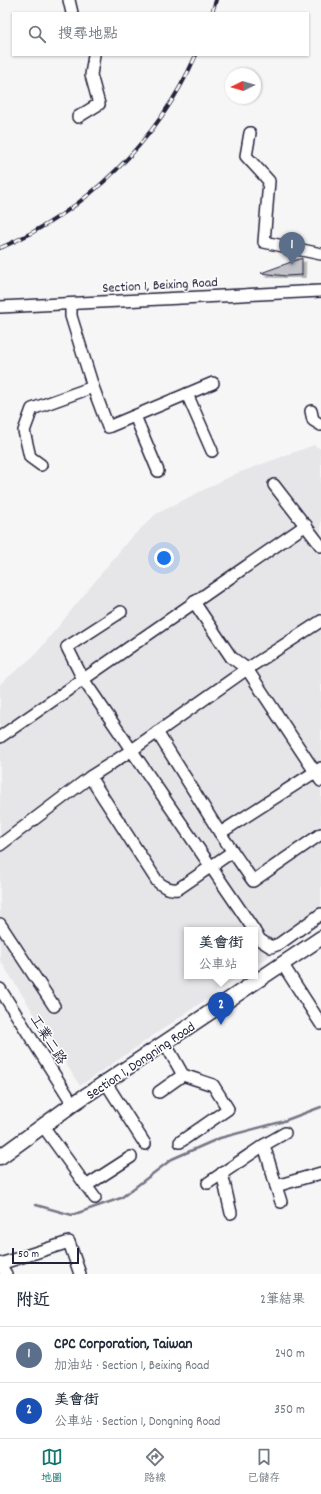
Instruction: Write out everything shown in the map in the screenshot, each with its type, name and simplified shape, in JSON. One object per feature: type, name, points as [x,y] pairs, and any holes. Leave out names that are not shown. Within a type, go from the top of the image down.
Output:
[{"type":"main road","name":"Section 1, Dongning Road","points":[[0,1157],[73,1104],[283,965],[321,938]]},
{"type":"street","points":[[69,0],[72,12]]},
{"type":"street","points":[[78,117],[99,104],[91,75],[94,56]]},
{"type":"street","points":[[250,133],[246,156],[269,181],[264,242],[321,254]]},
{"type":"street","name":"Section 1, Beixing Road","points":[[0,307],[321,291]]},
{"type":"street","points":[[71,304],[71,316],[108,428],[212,383]]},
{"type":"street","points":[[41,465],[30,457],[24,431],[32,409],[94,387]]},
{"type":"street","points":[[187,394],[212,451]]},
{"type":"street","points":[[311,411],[313,420],[321,425]]},
{"type":"street","points":[[135,416],[158,471]]},
{"type":"street","points":[[274,485],[321,546]]},
{"type":"street","points":[[0,737],[306,525]]},
{"type":"street","points":[[194,602],[231,657],[247,669],[319,774],[220,833]]},
{"type":"street","points":[[121,612],[67,648],[83,679],[251,927]]},
{"type":"street","points":[[0,845],[90,777],[132,750],[247,669],[321,621]]},
{"type":"street","points":[[157,732],[232,852],[253,881],[321,834]]},
{"type":"street","points":[[90,777],[157,881],[162,886],[174,889],[178,888],[232,852]]},
{"type":"street","points":[[258,937],[271,947],[279,944],[321,914]]},
{"type":"street","points":[[0,924],[54,1006]]},
{"type":"street","points":[[283,965],[321,1024]]},
{"type":"street","name":"工業二路","points":[[0,989],[73,1104]]},
{"type":"street","points":[[166,1043],[183,1075],[213,1085],[228,1109],[180,1142]]},
{"type":"street","points":[[159,1092],[183,1075]]},
{"type":"street","points":[[106,1082],[145,1144]]},
{"type":"street","points":[[43,1126],[95,1198]]},
{"type":"street","points":[[208,1183],[264,1145],[285,1133]]},
{"type":"street","points":[[264,1145],[281,1202]]},
{"type":"street","points":[[86,1186],[131,1157]]},
{"type":"street","points":[[222,1173],[232,1213]]},
{"type":"street","points":[[276,1186],[321,1173]]},
{"type":"street","points":[[6,1274],[0,1264],[69,1242],[80,1274]]},
{"type":"shaded area","points":[[314,445],[321,449],[321,920],[258,964],[258,927],[184,927],[184,979],[236,979],[80,1086],[0,960],[0,684],[35,655],[127,542],[156,514],[235,474]]},
{"type":"building","points":[[302,258],[302,275],[286,276],[261,273]]},
{"type":"waterway","points":[[36,1205],[72,1215],[121,1198],[172,1159],[220,1138],[281,1122],[321,1107]]},
{"type":"railway","points":[[212,12],[216,0]]},
{"type":"railway","points":[[0,248],[32,233],[62,214],[90,193],[116,170],[140,144],[162,116],[195,56]]},
{"type":"place","name":"CPC Corporation, Taiwan","points":[[292,265]]},
{"type":"place","name":"美會街","points":[[221,1025]]}]
